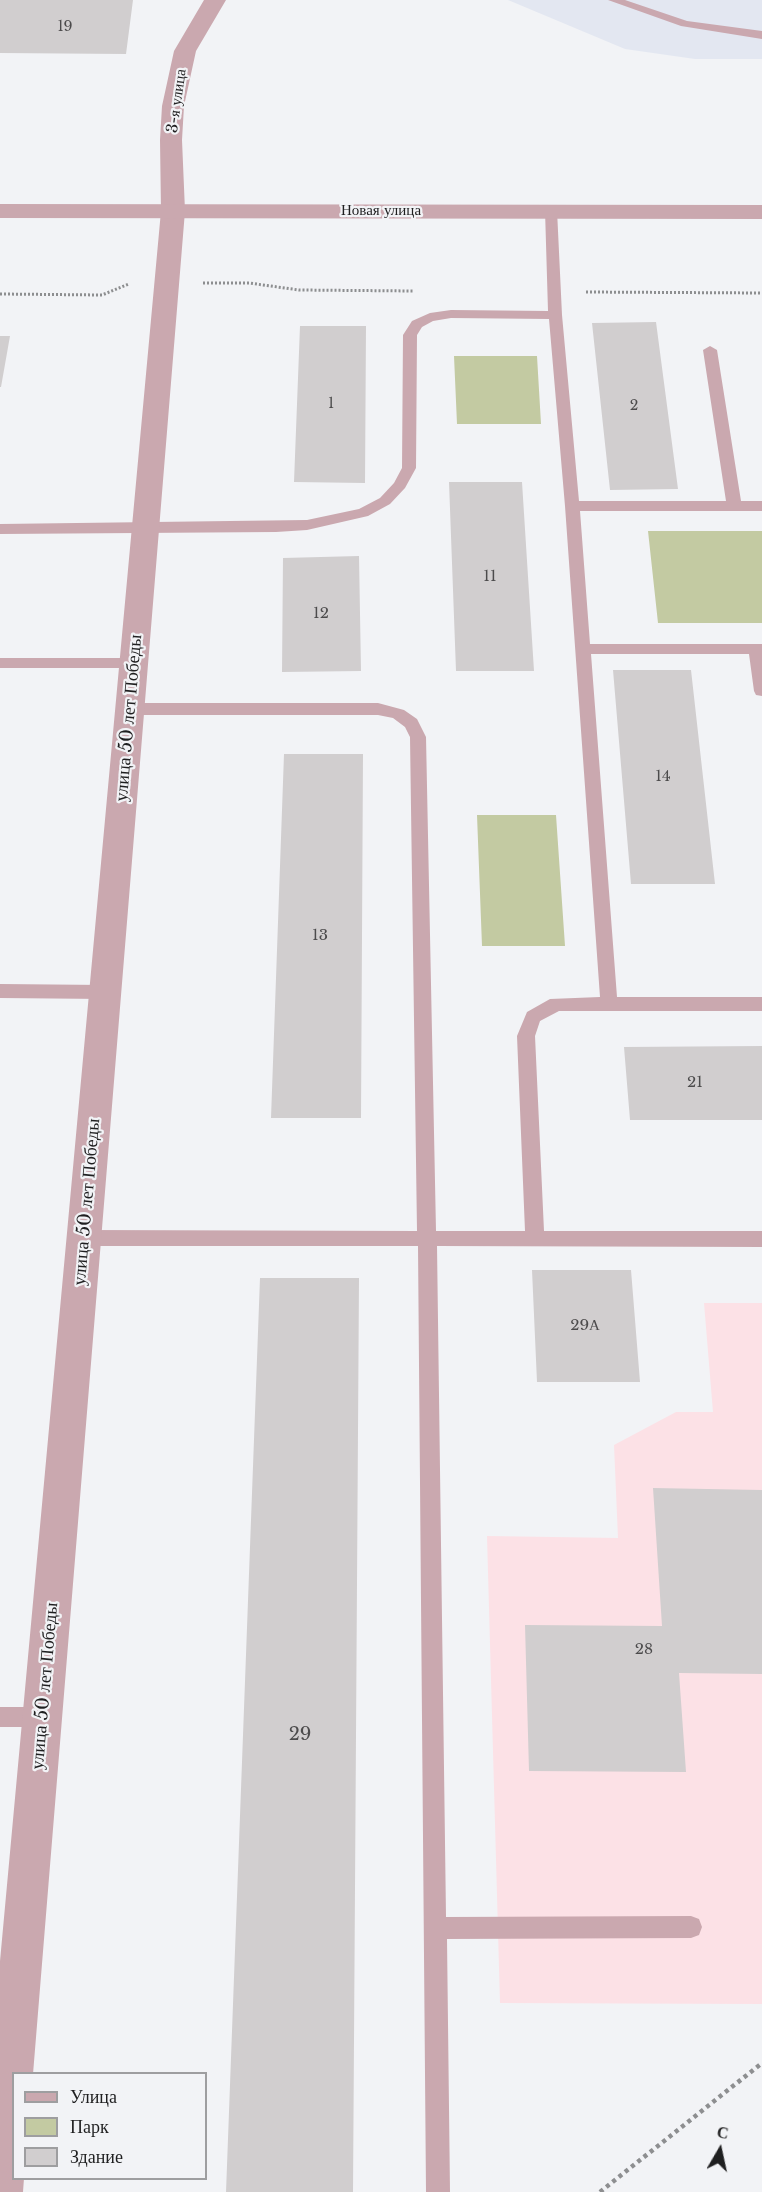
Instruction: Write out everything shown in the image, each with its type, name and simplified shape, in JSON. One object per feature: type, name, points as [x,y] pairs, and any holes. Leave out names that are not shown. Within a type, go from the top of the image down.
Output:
[{"type":"street","name":"3-я улица","points":[[173,211],[171,140],[178,76],[185,51],[193,34],[215,0]]},
{"type":"street","name":"Новая улица","points":[[0,211],[762,212]]},
{"type":"street","name":"улица 50 лет Победы","points":[[1,2192],[173,211]]},
{"type":"lane","points":[[615,0],[648,14],[685,24],[762,35]]},
{"type":"lane","points":[[551,210],[555,315],[572,506],[609,1004]]},
{"type":"lane","points":[[0,529],[307,525],[363,513],[385,501],[400,485],[409,468],[410,335],[417,324],[430,317],[450,314],[555,315]]},
{"type":"lane","points":[[710,350],[734,506]]},
{"type":"lane","points":[[572,506],[762,506]]},
{"type":"lane","points":[[583,649],[759,649],[762,692]]},
{"type":"lane","points":[[0,663],[134,663]]},
{"type":"lane","points":[[130,709],[378,709],[398,714],[411,723],[418,736],[427,1239],[438,2192]]},
{"type":"lane","points":[[0,991],[105,992]]},
{"type":"lane","points":[[535,1238],[526,1036],[533,1017],[556,1004],[762,1004]]},
{"type":"lane","points":[[84,1238],[762,1239]]},
{"type":"lane","points":[[0,1716],[42,1717]]},
{"type":"lane","points":[[435,1928],[691,1927]]},
{"type":"path","points":[[0,294],[102,295],[130,284],[249,283],[299,290],[415,291]]},
{"type":"path","points":[[554,292],[762,293]]},
{"type":"path","points":[[600,2192],[762,2063]]},
{"type":"shaded area","points":[[508,0],[762,0],[762,59],[695,59],[625,49]]},
{"type":"shaded area","points":[[704,1303],[762,1303],[762,2004],[500,2003],[487,1536],[618,1538],[614,1445],[676,1412],[713,1412]]},
{"type":"green space","points":[[454,356],[537,356],[541,424],[457,424]]},
{"type":"green space","points":[[648,531],[762,531],[762,623],[658,623]]},
{"type":"green space","points":[[477,815],[556,815],[565,946],[482,946]]},
{"type":"building","points":[[0,0],[133,0],[126,54],[0,53]]},
{"type":"building","points":[[656,322],[678,489],[610,490],[592,323]]},
{"type":"building","points":[[300,326],[366,326],[365,483],[294,482]]},
{"type":"building","points":[[0,336],[10,336],[1,387],[0,387]]},
{"type":"building","points":[[449,482],[522,482],[534,671],[456,671]]},
{"type":"building","points":[[359,556],[361,671],[282,672],[283,558]]},
{"type":"building","points":[[613,670],[691,670],[715,884],[631,884]]},
{"type":"building","points":[[284,754],[363,754],[361,1118],[271,1118]]},
{"type":"building","points":[[762,1046],[762,1120],[630,1120],[624,1047]]},
{"type":"building","points":[[532,1270],[631,1270],[640,1382],[537,1382]]},
{"type":"building","points":[[260,1278],[359,1278],[353,2192],[226,2192]]},
{"type":"building","points":[[653,1488],[762,1490],[762,1674],[679,1673],[686,1772],[529,1771],[525,1625],[662,1626]]}]
